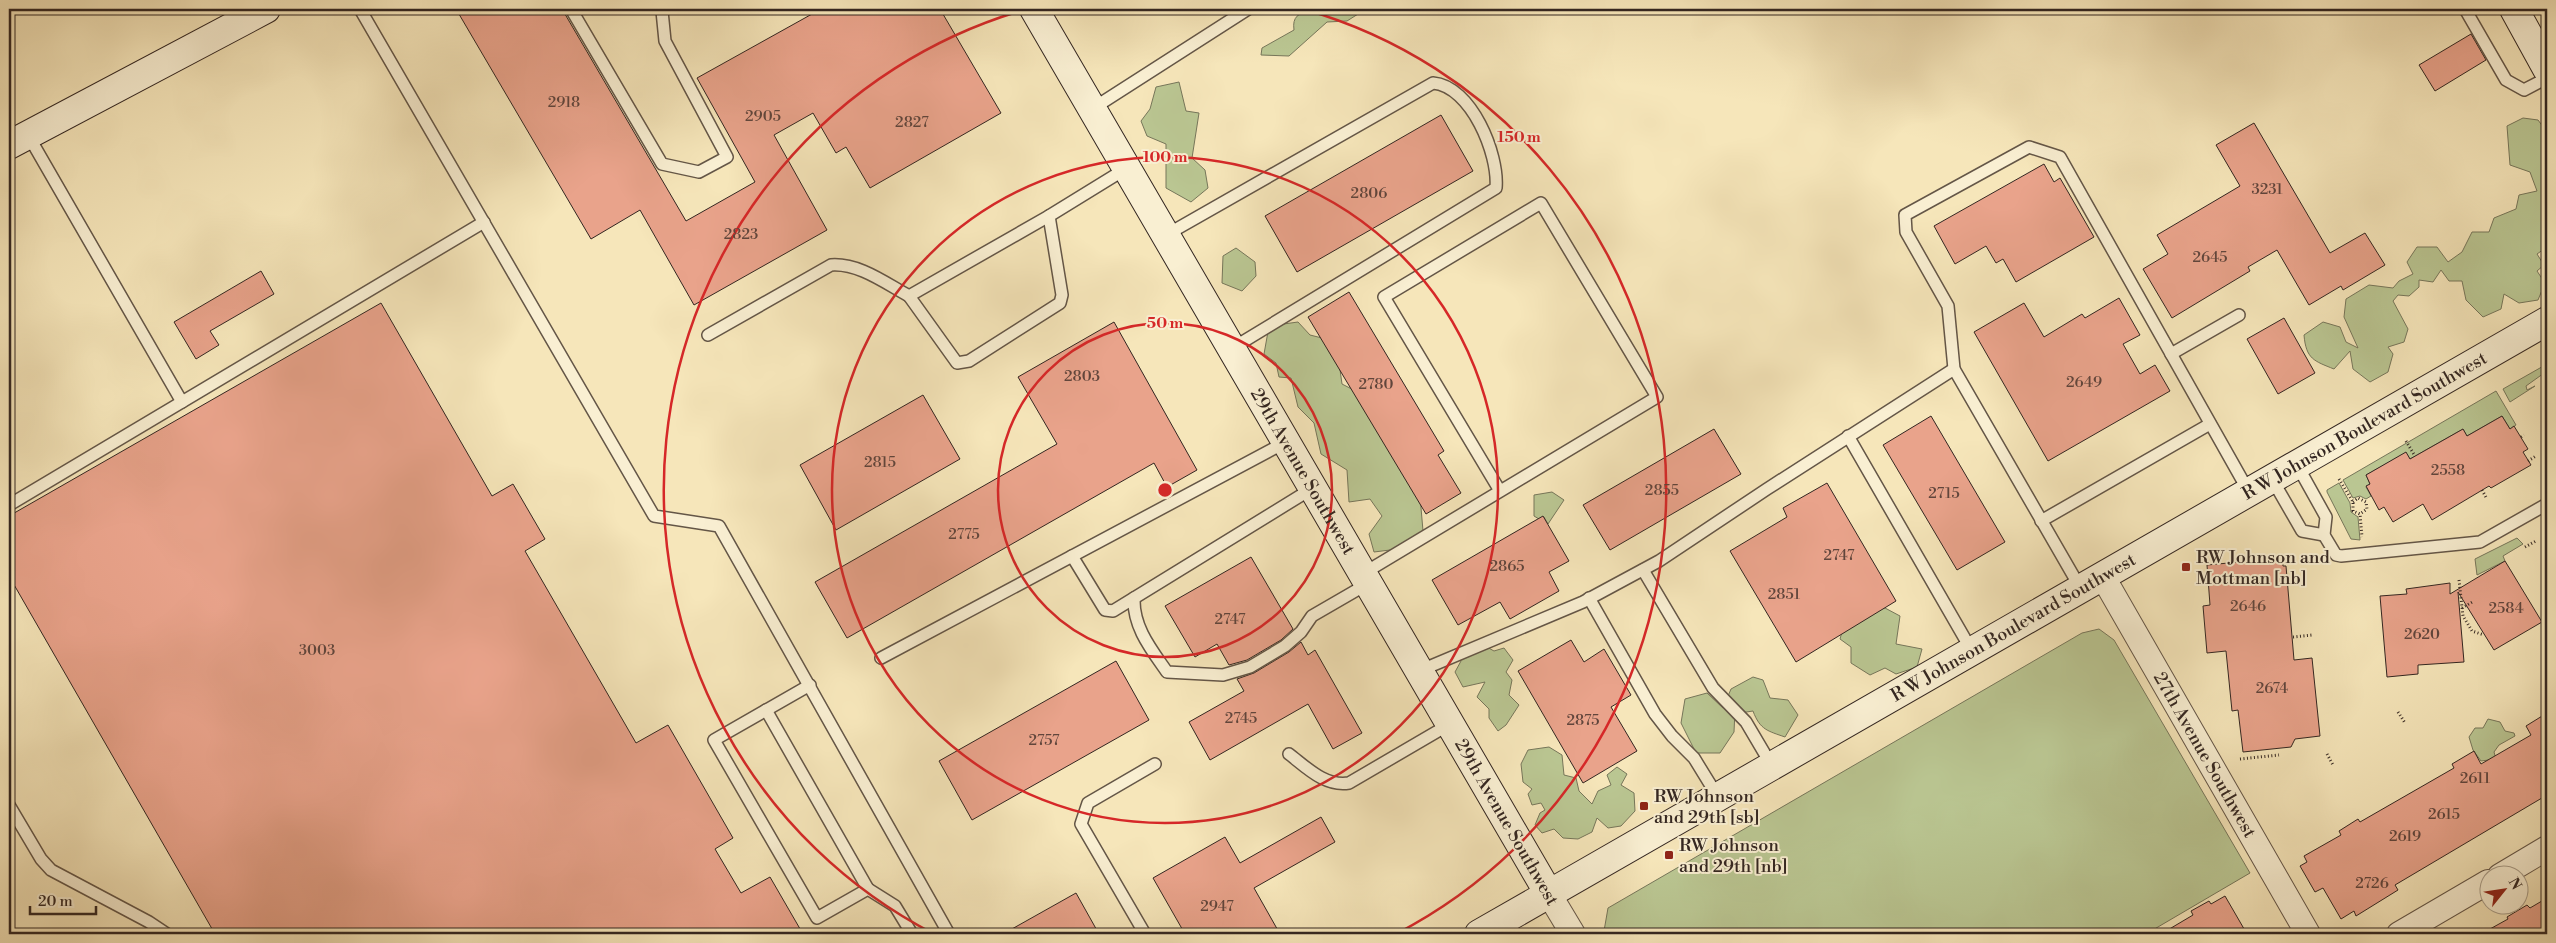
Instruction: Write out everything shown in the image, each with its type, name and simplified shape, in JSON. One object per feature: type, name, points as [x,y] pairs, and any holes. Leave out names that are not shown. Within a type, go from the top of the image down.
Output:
[{"type":"street","points":[[18,140],[266,9]]},
{"type":"street","name":"29th Avenue Southwest","points":[[1034,9],[1573,934]]},
{"type":"street","points":[[2514,9],[2547,69]]},
{"type":"street","name":"R W Johnson Boulevard Southwest","points":[[1479,934],[2547,321]]},
{"type":"street","name":"27th Avenue Southwest","points":[[2092,583],[2308,934]]},
{"type":"street","points":[[2517,866],[2547,848]]},
{"type":"street","points":[[2399,934],[2478,888]]},
{"type":"lane","points":[[360,9],[654,516],[719,526],[949,934]]},
{"type":"lane","points":[[571,9],[662,164],[699,172],[727,157],[665,41],[662,9]]},
{"type":"lane","points":[[1092,108],[1248,9]]},
{"type":"lane","points":[[2465,9],[2506,80],[2524,90],[2547,78]]},
{"type":"lane","points":[[1166,235],[1433,83],[1444,84],[1460,96],[1486,135],[1497,175],[1496,188],[1231,348]]},
{"type":"lane","points":[[18,140],[182,402]]},
{"type":"lane","points":[[2092,583],[2041,521],[1954,368],[1948,306],[1906,232],[1905,215],[2029,147],[2060,157],[2249,492]]},
{"type":"lane","points":[[909,296],[1050,216],[1127,168]]},
{"type":"lane","points":[[1134,598],[1134,614],[1153,652],[1167,672],[1223,675],[1250,667],[1285,646],[1301,632],[1312,616],[1366,578],[1500,491],[1657,397],[1541,203],[1384,297],[1500,491]]},
{"type":"lane","points":[[708,335],[831,265],[844,264],[854,267],[909,296],[957,363],[969,361],[1060,303],[1062,294],[1050,216]]},
{"type":"lane","points":[[9,505],[484,222]]},
{"type":"lane","points":[[2171,354],[2239,314]]},
{"type":"lane","points":[[1420,671],[1589,598],[1644,570],[1954,368]]},
{"type":"lane","points":[[2041,521],[2210,424]]},
{"type":"lane","points":[[1848,436],[1972,652]]},
{"type":"lane","points":[[881,658],[1286,442]]},
{"type":"lane","points":[[2297,465],[2326,517],[2324,535],[2336,554],[2341,556],[2480,542],[2547,504]]},
{"type":"lane","points":[[2272,479],[2302,531],[2324,535]]},
{"type":"lane","points":[[1072,556],[1105,610],[1113,611],[1313,488]]},
{"type":"lane","points":[[1644,570],[1713,688],[1746,722],[1772,766]]},
{"type":"lane","points":[[1589,598],[1655,714],[1672,736],[1694,758],[1718,797]]},
{"type":"lane","points":[[810,686],[714,740],[817,918],[868,889]]},
{"type":"lane","points":[[766,710],[868,889],[895,906],[912,934]]},
{"type":"lane","points":[[1289,754],[1318,777],[1340,785],[1349,784],[1450,724]]},
{"type":"lane","points":[[1145,934],[1081,824],[1088,803],[1155,764]]},
{"type":"lane","points":[[9,806],[41,859],[51,870],[149,922],[167,934]]},
{"type":"path","points":[[2406,441],[2415,456]]},
{"type":"path","points":[[2528,460],[2536,456]]},
{"type":"path","points":[[2339,479],[2353,502],[2352,509],[2360,514]]},
{"type":"path","points":[[2482,490],[2487,499]]},
{"type":"path","points":[[2353,502],[2358,498],[2366,502],[2367,509],[2360,514]]},
{"type":"path","points":[[2360,514],[2362,538]]},
{"type":"path","points":[[2525,547],[2536,541]]},
{"type":"path","points":[[2459,580],[2464,616],[2472,631],[2484,635]]},
{"type":"path","points":[[2462,608],[2474,601]]},
{"type":"path","points":[[2292,637],[2312,635]]},
{"type":"path","points":[[2398,712],[2405,723]]},
{"type":"path","points":[[2327,754],[2333,765]]},
{"type":"path","points":[[2240,759],[2279,755]]},
{"type":"green space","points":[[1310,9],[1366,9],[1347,21],[1327,22],[1289,56],[1261,55],[1262,48],[1294,30],[1295,19]]},
{"type":"green space","points":[[1179,82],[1186,111],[1199,113],[1192,158],[1205,170],[1208,188],[1191,202],[1166,188],[1166,144],[1147,136],[1141,121],[1150,109],[1156,87]]},
{"type":"green space","points":[[2523,118],[2538,120],[2547,132],[2547,228],[2545,235],[2547,247],[2537,254],[2544,265],[2537,271],[2545,283],[2538,300],[2519,303],[2504,294],[2501,309],[2483,317],[2466,300],[2462,281],[2449,281],[2441,270],[2433,282],[2419,280],[2419,287],[2409,296],[2398,295],[2393,301],[2408,329],[2404,342],[2388,347],[2393,354],[2388,372],[2370,382],[2353,369],[2350,351],[2334,369],[2312,358],[2307,349],[2304,335],[2323,322],[2340,327],[2346,342],[2358,348],[2344,317],[2346,299],[2369,285],[2393,288],[2399,281],[2413,274],[2407,262],[2417,247],[2437,247],[2448,262],[2462,252],[2472,232],[2489,232],[2494,218],[2516,209],[2519,195],[2537,191],[2530,172],[2510,165],[2507,126]]},
{"type":"green space","points":[[1236,248],[1255,262],[1256,276],[1242,291],[1222,283],[1223,256]]},
{"type":"green space","points":[[1298,322],[1310,335],[1322,338],[1337,348],[1342,384],[1371,399],[1420,496],[1423,531],[1406,548],[1374,552],[1369,534],[1382,516],[1370,499],[1349,502],[1347,470],[1321,454],[1314,423],[1298,407],[1291,378],[1279,377],[1276,363],[1264,354],[1269,326]]},
{"type":"green space","points":[[2547,364],[2547,371],[2526,386],[2527,390],[2535,386],[2510,402],[2503,389]]},
{"type":"green space","points":[[2496,391],[2516,425],[2510,429],[2502,416],[2467,436],[2463,429],[2410,459],[2406,453],[2366,475],[2370,484],[2366,487],[2371,496],[2366,499],[2360,496],[2353,498],[2343,480]]},
{"type":"green space","points":[[2339,483],[2350,503],[2351,512],[2358,517],[2360,540],[2351,539],[2327,492],[2327,490]]},
{"type":"green space","points":[[1552,492],[1564,500],[1548,524],[1544,517],[1539,519],[1534,516],[1534,495]]},
{"type":"green space","points":[[2517,538],[2523,544],[2503,556],[2505,561],[2477,575],[2475,559]]},
{"type":"green space","points":[[1885,608],[1900,616],[1896,644],[1922,649],[1917,667],[1896,674],[1885,668],[1870,675],[1851,663],[1851,647],[1840,639],[1846,618]]},
{"type":"green space","points":[[2099,629],[2114,640],[2250,873],[2146,934],[1606,934],[1604,931],[1608,908],[2082,633]]},
{"type":"green space","points":[[1485,646],[1494,651],[1504,648],[1513,660],[1506,672],[1512,680],[1509,695],[1519,705],[1506,725],[1498,731],[1489,718],[1489,709],[1477,697],[1485,682],[1463,687],[1455,672],[1461,661],[1459,656]]},
{"type":"green space","points":[[1753,677],[1763,680],[1770,698],[1788,700],[1798,715],[1785,737],[1765,729],[1753,711],[1740,713],[1735,710],[1734,732],[1720,753],[1696,753],[1681,723],[1685,699],[1707,693],[1723,708],[1731,689]]},
{"type":"green space","points":[[2488,719],[2500,722],[2505,731],[2514,733],[2515,736],[2499,745],[2494,752],[2496,759],[2481,761],[2473,750],[2469,737],[2475,728],[2483,728]]},
{"type":"green space","points":[[1549,747],[1562,755],[1564,775],[1576,778],[1579,791],[1592,804],[1598,791],[1611,785],[1607,775],[1617,767],[1627,774],[1621,785],[1634,793],[1635,811],[1621,826],[1608,828],[1597,818],[1592,832],[1578,839],[1563,838],[1554,829],[1542,833],[1535,825],[1540,813],[1545,810],[1541,803],[1532,805],[1528,794],[1532,789],[1523,782],[1521,764],[1528,750]]},
{"type":"building","points":[[456,9],[562,9],[686,221],[755,182],[697,78],[821,9],[940,9],[1001,113],[870,188],[846,147],[836,153],[813,113],[774,135],[827,230],[694,305],[640,210],[591,239]]},
{"type":"building","points":[[2471,34],[2486,60],[2435,91],[2419,65]]},
{"type":"building","points":[[1441,115],[1473,171],[1297,272],[1265,216]]},
{"type":"building","points":[[2254,123],[2330,253],[2365,233],[2385,265],[2343,290],[2341,286],[2309,305],[2277,250],[2248,267],[2250,271],[2172,318],[2143,269],[2168,254],[2157,235],[2240,186],[2216,145]]},
{"type":"building","points":[[2044,164],[2054,182],[2060,178],[2094,237],[2016,282],[2003,259],[1996,263],[1986,246],[1955,264],[1934,226]]},
{"type":"building","points":[[261,271],[274,294],[210,331],[219,345],[196,359],[174,322]]},
{"type":"building","points":[[1349,292],[1444,451],[1438,455],[1461,493],[1426,514],[1308,317]]},
{"type":"building","points":[[2119,298],[2140,335],[2123,344],[2140,374],[2155,365],[2170,391],[2048,461],[1974,332],[2024,303],[2044,337],[2082,314],[2085,318]]},
{"type":"building","points":[[381,303],[492,496],[513,484],[545,539],[525,551],[636,743],[668,725],[733,838],[715,849],[741,893],[770,877],[803,934],[215,934],[9,576],[9,516]]},
{"type":"building","points":[[2284,318],[2315,373],[2278,394],[2247,339]]},
{"type":"building","points":[[1114,322],[1197,470],[1167,487],[1154,463],[847,638],[815,582],[1057,444],[1018,377]]},
{"type":"building","points":[[923,395],[960,459],[836,530],[800,465]]},
{"type":"building","points":[[1931,416],[2005,542],[1957,570],[1883,445]]},
{"type":"building","points":[[2502,416],[2510,429],[2514,426],[2528,449],[2523,452],[2531,465],[2491,488],[2489,486],[2432,520],[2423,504],[2393,522],[2384,507],[2379,510],[2366,486],[2370,484],[2366,475],[2406,452],[2410,459],[2463,429],[2467,436]]},
{"type":"building","points":[[1714,429],[1741,474],[1610,550],[1583,505]]},
{"type":"building","points":[[1827,483],[1896,601],[1796,662],[1730,551],[1787,517],[1783,508]]},
{"type":"building","points":[[1543,516],[1569,561],[1549,572],[1559,591],[1510,619],[1500,602],[1458,625],[1432,580]]},
{"type":"building","points":[[1251,557],[1293,629],[1281,640],[1247,660],[1229,665],[1217,644],[1195,657],[1165,606]]},
{"type":"building","points":[[2282,558],[2283,566],[2286,566],[2294,660],[2312,658],[2320,736],[2295,739],[2291,747],[2243,752],[2238,710],[2232,711],[2226,651],[2207,653],[2203,606],[2210,605],[2207,565]]},
{"type":"building","points":[[2505,561],[2542,622],[2494,650],[2458,592],[2464,662],[2418,665],[2418,674],[2387,677],[2380,596],[2407,594],[2406,589],[2450,583],[2450,594]]},
{"type":"building","points":[[1571,640],[1584,662],[1604,649],[1631,695],[1611,707],[1637,751],[1583,783],[1518,671]]},
{"type":"building","points":[[1301,642],[1308,655],[1315,650],[1362,733],[1333,749],[1308,704],[1210,760],[1189,722],[1244,691],[1237,679],[1254,673],[1289,652]]},
{"type":"building","points":[[1116,661],[1149,720],[972,820],[939,761]]},
{"type":"building","points":[[2547,713],[2547,795],[2395,885],[2398,890],[2356,916],[2354,911],[2341,919],[2323,888],[2315,892],[2300,866],[2307,862],[2304,856],[2341,835],[2339,831],[2358,819],[2360,822],[2454,768],[2452,764],[2474,751],[2481,764],[2531,735],[2526,726]]},
{"type":"building","points":[[1321,817],[1335,842],[1254,888],[1280,934],[1185,934],[1153,878],[1225,837],[1240,863]]},
{"type":"building","points":[[1076,893],[1099,934],[1003,934]]},
{"type":"building","points":[[2225,896],[2247,934],[2161,934],[2193,915],[2191,911],[2209,901],[2211,904]]},
{"type":"building","points":[[2547,898],[2547,934],[2481,934],[2508,919],[2509,916],[2528,916],[2528,906],[2530,908]]},
{"type":"place","name":"RW Johnson and Mottman [nb]","points":[[2186,567]]},
{"type":"place","name":"RW Johnson and 29th [sb]","points":[[1644,806]]},
{"type":"place","name":"RW Johnson and 29th [nb]","points":[[1669,855]]}]
